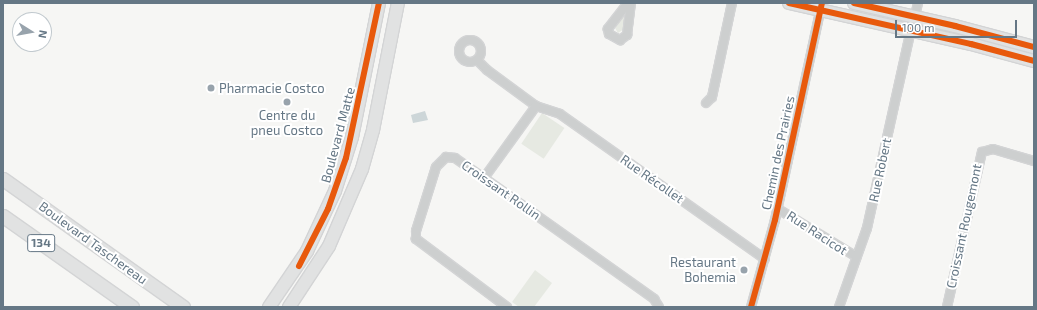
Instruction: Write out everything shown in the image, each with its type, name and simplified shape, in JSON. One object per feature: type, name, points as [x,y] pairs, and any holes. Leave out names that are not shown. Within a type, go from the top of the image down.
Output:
[{"type":"main road","name":"Boulevard Matte","points":[[269,307],[307,252],[335,191],[352,137],[379,3]]},
{"type":"main road","points":[[289,307],[329,246],[359,177],[373,130],[398,3]]},
{"type":"main road","points":[[789,3],[821,6],[1034,61]]},
{"type":"main road","points":[[854,3],[914,16],[1034,47]]},
{"type":"main road","name":"Boulevard Taschereau","points":[[3,179],[183,307]]},
{"type":"main road","name":"134","points":[[3,216],[132,307]]},
{"type":"street","points":[[628,3],[608,29],[610,34],[620,40],[627,35],[631,3]]},
{"type":"street","points":[[706,103],[712,99],[732,3]]},
{"type":"street","points":[[914,16],[918,3]]},
{"type":"street","name":"Chemin des Prairies","points":[[751,307],[778,209],[821,6]]},
{"type":"street","name":"Rue Robert","points":[[839,307],[868,226],[911,30]]},
{"type":"street","name":"Rue Récollet","points":[[477,60],[487,70],[536,106],[560,114],[765,258]]},
{"type":"street","points":[[484,178],[536,106]]},
{"type":"street","name":"Croissant Rougemont","points":[[947,307],[982,152],[993,149],[1034,160]]},
{"type":"street","name":"Croissant Rollin","points":[[507,307],[416,240],[416,231],[436,167],[443,158],[455,158],[484,178],[654,299],[659,307]]},
{"type":"street","name":"Rue Racicot","points":[[778,209],[857,257]]},
{"type":"shaded area","points":[[624,15],[623,17],[626,16],[624,29],[618,33],[615,28]]},
{"type":"shaded area","points":[[425,111],[428,120],[413,123],[411,115]]},
{"type":"shaded area","points":[[542,113],[564,128],[544,159],[521,144]]},
{"type":"shaded area","points":[[535,270],[552,283],[534,307],[519,307],[512,302]]},
{"type":"cycle path","points":[[299,266],[328,209],[346,158],[379,3]]},
{"type":"cycle path","points":[[789,3],[971,44],[1034,61]]},
{"type":"cycle path","points":[[751,307],[775,220],[822,3]]},
{"type":"cycle path","points":[[854,3],[955,26],[1034,47]]},
{"type":"place","name":"Pharmacie Costco","points":[[211,88]]},
{"type":"place","name":"Centre du pneu Costco","points":[[287,102]]},
{"type":"place","name":"Restaurant Bohemia","points":[[744,270]]}]
